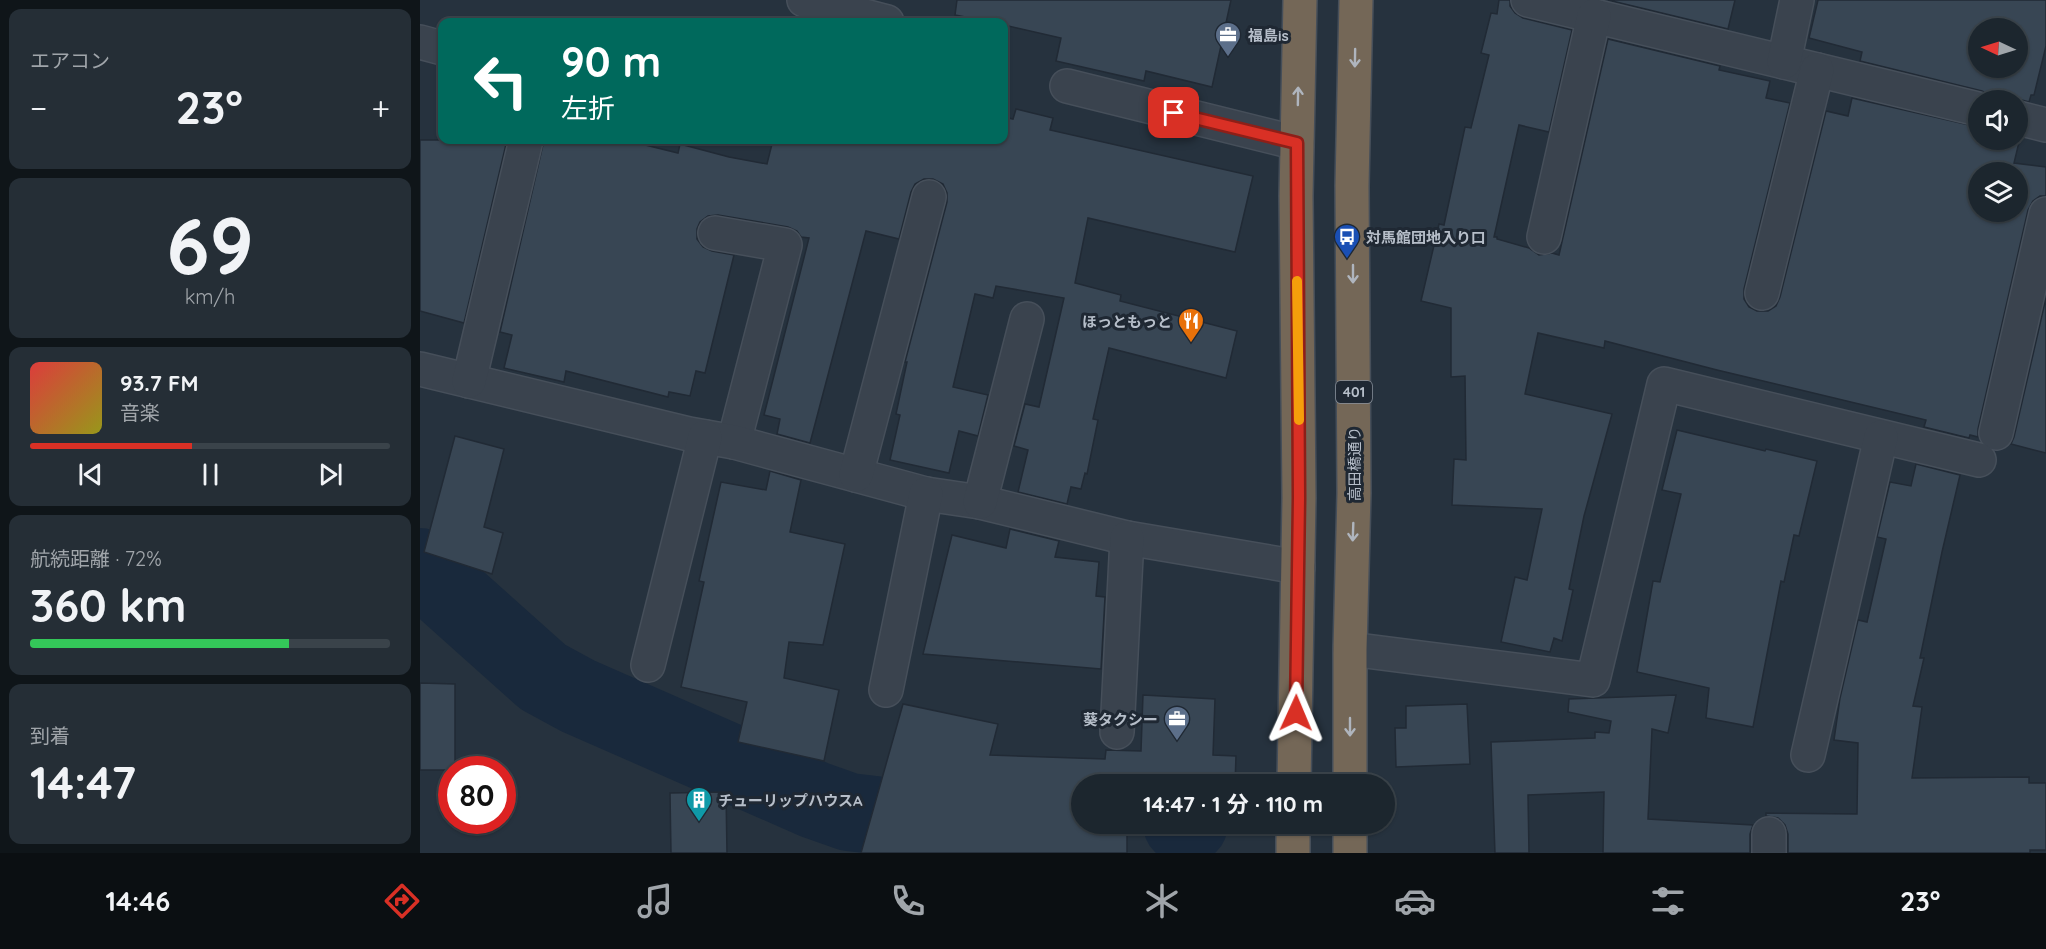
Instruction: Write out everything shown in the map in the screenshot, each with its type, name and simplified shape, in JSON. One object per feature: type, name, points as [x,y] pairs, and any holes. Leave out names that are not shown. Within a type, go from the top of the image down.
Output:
[{"type":"highway","points":[[1294,774],[1299,498],[1297,143],[1300,0]]},
{"type":"highway","name":"高田橋通り","points":[[1350,774],[1354,493],[1352,186],[1356,0]]},
{"type":"highway","points":[[1293,834],[1293,853]]},
{"type":"highway","points":[[1350,834],[1350,853]]},
{"type":"street","points":[[804,0],[872,18]]},
{"type":"street","points":[[1528,0],[1968,107]]},
{"type":"street","points":[[1784,62],[1797,0]]},
{"type":"street","points":[[1544,237],[1594,16]]},
{"type":"street","points":[[420,42],[438,47]]},
{"type":"street","points":[[1762,293],[1817,70]]},
{"type":"street","points":[[1067,86],[1297,143]]},
{"type":"street","points":[[2028,120],[2046,125]]},
{"type":"street","points":[[469,381],[525,144]]},
{"type":"street","points":[[856,476],[929,197]]},
{"type":"street","points":[[1350,649],[1593,680],[1664,384],[1881,437],[1988,446],[2046,214]]},
{"type":"street","points":[[648,665],[785,245],[715,234]]},
{"type":"street","points":[[980,502],[1027,319]]},
{"type":"street","points":[[420,369],[720,439],[926,494],[980,502],[1127,538],[1298,567]]},
{"type":"street","points":[[1809,755],[1881,437]]},
{"type":"street","points":[[886,690],[926,494]]},
{"type":"street","points":[[1117,732],[1127,538]]},
{"type":"building","points":[[957,0],[1231,0],[1212,87],[1146,71],[1144,81],[1056,61],[1061,38],[1008,26],[1008,18],[970,18],[955,15]]},
{"type":"building","points":[[1499,0],[1510,0],[1510,6],[1515,13],[1523,18],[1572,30],[1549,132],[1519,125],[1494,237],[1529,248],[1539,255],[1552,253],[1559,255],[1608,39],[1720,66],[1719,70],[1770,81],[1766,98],[1790,103],[1744,289],[1744,299],[1749,307],[1757,311],[1768,311],[1776,306],[1780,297],[1826,111],[1848,116],[1852,98],[1968,125],[1968,150],[2017,150],[2014,162],[1968,162],[1968,222],[2025,222],[1978,437],[1970,435],[1969,438],[1924,427],[1926,420],[1605,341],[1604,348],[1538,333],[1525,394],[1612,414],[1584,516],[1569,589],[1573,590],[1562,641],[1554,638],[1550,652],[1501,642],[1515,577],[1527,580],[1542,509],[1452,505],[1454,459],[1466,460],[1465,376],[1451,377],[1451,308],[1421,301],[1439,224],[1444,225],[1465,127],[1471,128],[1489,55],[1481,53],[1491,13],[1497,14]]},
{"type":"building","points":[[1608,0],[1735,0],[1728,29]]},
{"type":"building","points":[[1818,0],[2046,0],[2046,46],[2034,95],[2031,95],[2029,102],[2028,90],[1978,90],[1860,61],[1862,52],[1809,38]]},
{"type":"building","points":[[1016,109],[1053,118],[1050,130],[1253,176],[1235,252],[1088,218],[1075,283],[1121,295],[1120,301],[1237,331],[1226,378],[1109,348],[1093,419],[1098,420],[1087,474],[1085,473],[1081,489],[1071,487],[1067,504],[1018,492],[1028,450],[1014,446],[1025,404],[1039,407],[1064,298],[996,286],[993,298],[975,294],[953,387],[988,395],[978,436],[959,431],[949,473],[890,460],[900,415],[896,414],[907,362],[905,362],[947,202],[947,193],[943,184],[933,179],[924,179],[915,184],[899,239],[866,231],[810,443],[777,434],[780,419],[764,415],[809,238],[801,237],[797,231],[788,227],[718,215],[708,216],[700,222],[697,239],[703,247],[734,255],[705,373],[696,371],[690,396],[669,392],[668,397],[566,371],[564,382],[504,368],[512,335],[500,332],[543,144],[641,144],[678,153],[680,144],[767,164],[772,144],[1008,144],[1008,118],[1013,119]]},
{"type":"building","points":[[420,140],[438,140],[438,144],[506,144],[464,323],[420,311]]},
{"type":"building","points":[[2028,165],[2046,167],[2046,196],[2040,196],[2033,201],[2028,210]]},
{"type":"building","points":[[2046,298],[2046,453],[2011,444]]},
{"type":"building","points":[[1677,430],[1817,461],[1799,536],[1794,535],[1784,582],[1781,581],[1753,727],[1706,718],[1709,688],[1637,672],[1653,581],[1660,582],[1681,494],[1662,490]]},
{"type":"building","points":[[455,436],[504,449],[484,527],[503,533],[492,574],[424,552]]},
{"type":"building","points":[[1916,464],[1960,475],[1920,658],[1924,658],[1913,706],[1922,707],[1912,778],[2029,777],[2029,783],[2046,783],[2046,850],[2030,850],[2030,853],[1788,853],[1788,834],[1785,825],[1778,818],[1766,816],[1766,813],[1857,814],[1858,743],[1834,740],[1840,698],[1858,620],[1867,622],[1886,539],[1877,537],[1890,482],[1911,486]]},
{"type":"building","points":[[770,471],[801,480],[790,532],[845,544],[823,645],[789,642],[784,678],[839,690],[824,761],[738,742],[747,702],[681,687],[704,582],[699,581],[721,482],[766,490]]},
{"type":"building","points":[[1010,529],[1059,541],[1055,557],[1099,562],[1096,596],[1105,597],[1101,669],[923,654],[952,535],[1006,548]]},
{"type":"building","points":[[420,683],[455,684],[455,756],[438,756],[438,770],[420,770]]},
{"type":"building","points":[[1143,695],[1215,699],[1213,755],[1236,756],[1235,774],[1071,774],[1071,834],[1127,834],[1127,853],[861,853],[903,704],[998,724],[990,755],[1105,759],[1106,750],[1141,751]]},
{"type":"building","points":[[1676,695],[1668,733],[1652,729],[1648,819],[1753,825],[1750,834],[1750,853],[1603,853],[1604,792],[1528,795],[1529,853],[1495,853],[1491,742],[1595,738],[1595,732],[1609,733],[1611,721],[1568,712],[1569,699]]},
{"type":"building","points":[[1467,704],[1470,764],[1396,767],[1395,728],[1406,728],[1406,706]]},
{"type":"building","name":"チューリップハウスA","points":[[726,792],[727,853],[671,853],[670,793]]},
{"type":"waterway","points":[[420,567],[543,677],[578,696],[815,800],[849,812],[908,819],[981,820]]},
{"type":"slow traffic","points":[[1297,281],[1299,420]]},
{"type":"place","name":"福島is","points":[[1228,58]]},
{"type":"place","name":"対馬館団地入り口","points":[[1347,260]]},
{"type":"place","name":"ほっともっと","points":[[1191,344]]},
{"type":"place","name":"葵タクシー","points":[[1177,742]]},
{"type":"place","name":"チューリップハウスA","points":[[699,823]]},
{"type":"route","points":[[1174,113],[1297,143],[1299,498],[1296,713]]}]
